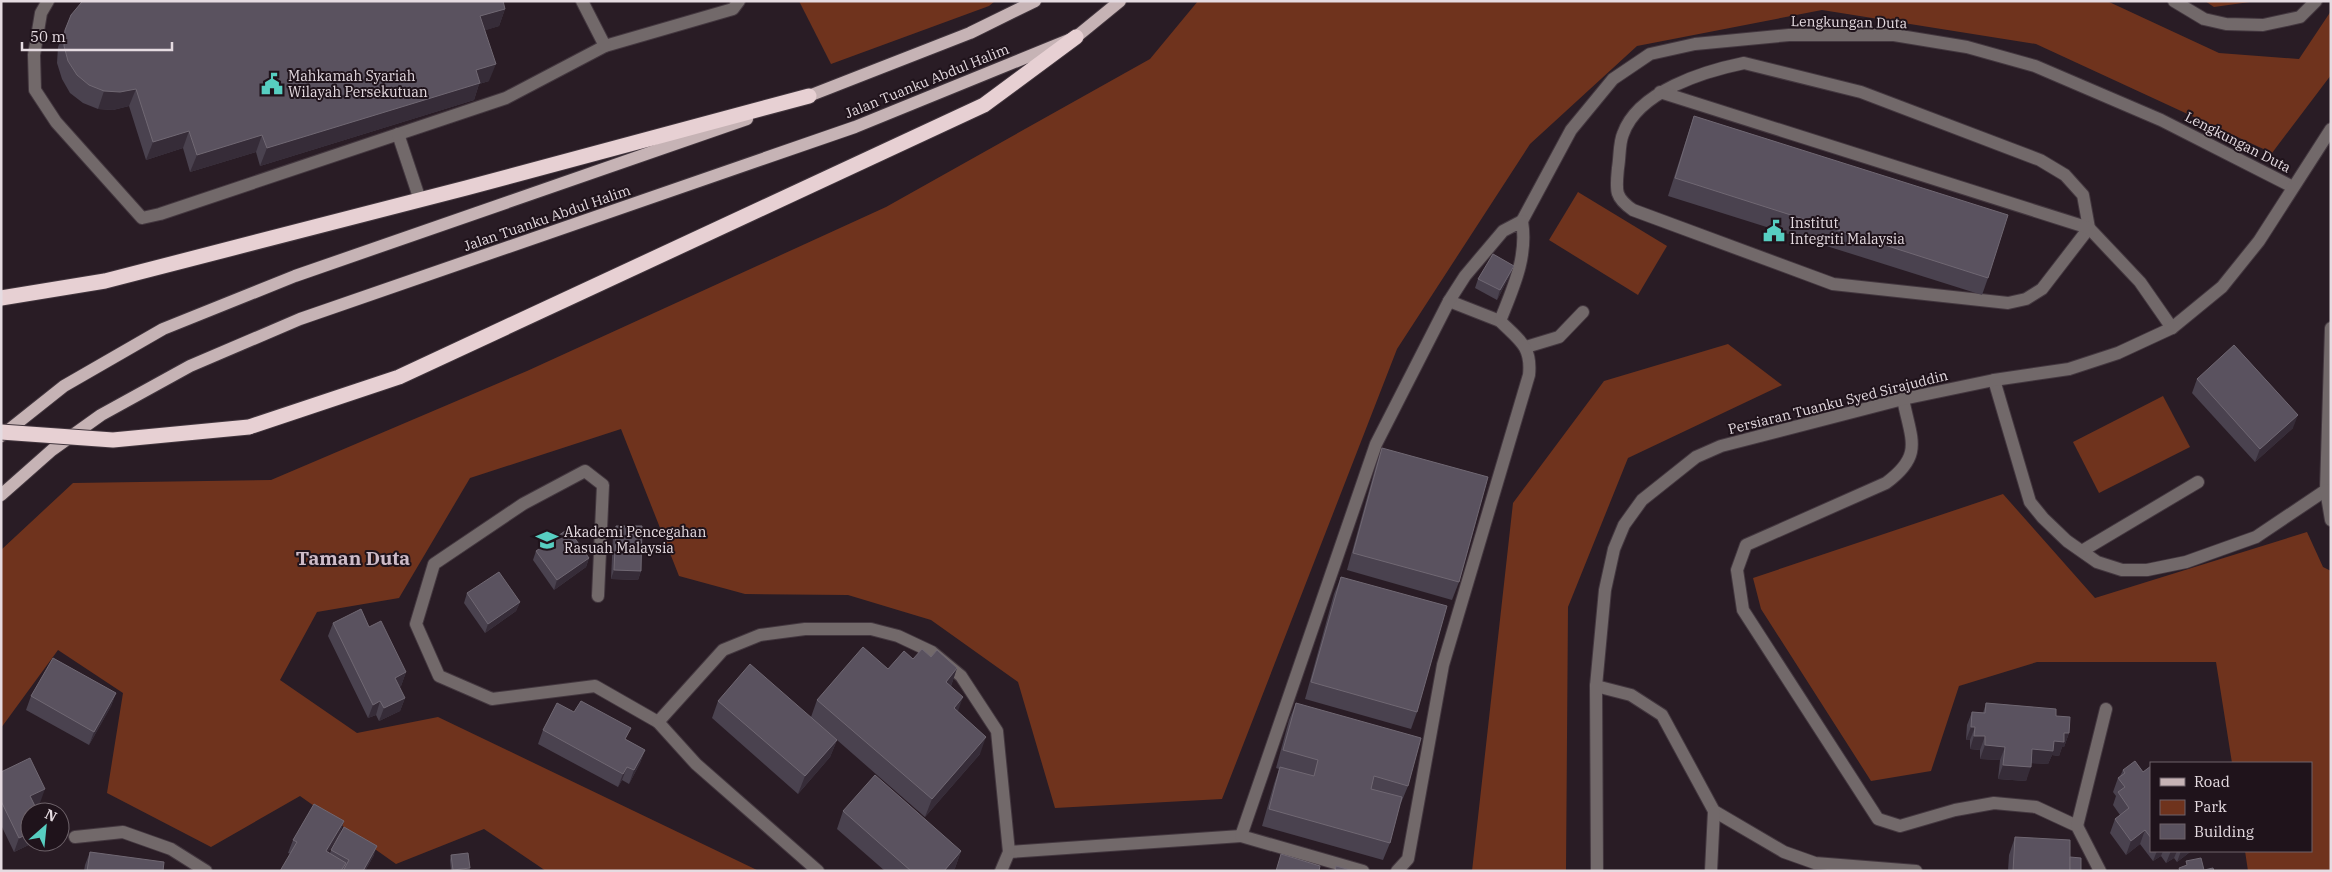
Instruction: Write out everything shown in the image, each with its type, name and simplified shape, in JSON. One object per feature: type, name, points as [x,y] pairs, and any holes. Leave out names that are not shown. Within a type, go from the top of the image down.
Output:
[{"type":"highway","points":[[1,432],[113,440],[249,427],[399,377],[984,104],[1076,37]]},
{"type":"highway","points":[[1,298],[105,281],[420,200],[809,96]]},
{"type":"main road","name":"Jalan Tuanku Abdul Halim","points":[[1,436],[64,386],[163,329],[295,276],[809,96],[970,33],[1035,1]]},
{"type":"main road","name":"Jalan Tuanku Abdul Halim","points":[[1,495],[52,450],[101,415],[190,366],[300,319],[855,126],[1076,37],[1120,1]]},
{"type":"street","points":[[48,1],[41,14],[34,54],[35,90],[56,122],[142,218],[506,98],[605,46],[733,9],[739,1]]},
{"type":"street","points":[[582,1],[605,46]]},
{"type":"street","points":[[2174,1],[2204,19],[2226,24],[2263,25],[2300,17],[2316,1]]},
{"type":"street","name":"Lengkungan Duta","points":[[1522,221],[1571,130],[1613,79],[1650,54],[1695,44],[1789,35],[1894,35],[1967,47],[2035,66],[2162,120],[2293,187]]},
{"type":"street","points":[[1744,63],[1861,92],[2040,160],[2064,175],[2084,195],[2089,228],[2042,289],[2026,300],[2008,303],[1833,284],[1633,210],[1620,201],[1616,186],[1622,134],[1637,110],[1660,92],[1717,69],[1744,63]]},
{"type":"street","points":[[1660,92],[2089,228],[2140,282],[2172,328]]},
{"type":"street","name":"Persiaran Tuanku Syed Sirajuddin","points":[[1597,871],[1596,686],[1605,590],[1614,549],[1624,525],[1642,500],[1696,456],[1720,446],[1902,399],[1994,380],[2069,369],[2118,353],[2172,328],[2222,287],[2259,241],[2331,130]]},
{"type":"street","points":[[398,134],[420,200]]},
{"type":"street","points":[[1240,836],[1376,444],[1449,301],[1465,276],[1504,231],[1522,221],[1526,240],[1520,266],[1500,321]]},
{"type":"street","points":[[1396,871],[1410,865],[1443,665],[1529,375],[1531,360],[1526,347],[1500,321],[1449,301]]},
{"type":"street","points":[[1526,347],[1559,337],[1583,312]]},
{"type":"street","points":[[2330,515],[2326,490],[2328,475],[2331,328]]},
{"type":"street","points":[[1994,380],[2030,502],[2043,518],[2097,562],[2122,570],[2148,570],[2186,562],[2256,537],[2326,490]]},
{"type":"street","points":[[1902,399],[1913,450],[1903,471],[1886,483],[1746,545],[1737,570],[1743,610],[1878,819],[1900,826],[1924,821],[1955,810],[1994,803],[2036,807],[2077,826],[2100,871]]},
{"type":"street","points":[[598,596],[603,485],[585,471],[523,504],[434,564],[416,624],[439,676],[492,699],[595,686],[658,722],[696,764],[818,871]]},
{"type":"street","points":[[2082,551],[2198,482]]},
{"type":"street","points":[[658,722],[723,650],[760,635],[805,629],[871,629],[898,636],[932,652],[961,676],[997,730],[1009,852],[1001,871]]},
{"type":"street","points":[[1596,686],[1631,694],[1662,715],[1714,811],[1784,852],[1814,863],[1916,871]]},
{"type":"street","points":[[2077,826],[2106,709]]},
{"type":"street","points":[[1711,871],[1714,811]]},
{"type":"street","points":[[75,837],[123,832],[171,849],[206,871]]},
{"type":"street","points":[[1009,852],[1240,836],[1363,871]]},
{"type":"green space","points":[[799,1],[995,1],[989,6],[831,64]]},
{"type":"green space","points":[[1198,1],[2107,1],[2219,53],[2299,59],[2331,11],[2331,75],[2272,153],[2036,44],[1822,10],[1637,46],[1530,144],[1397,349],[1222,799],[1055,808],[1018,682],[931,620],[848,595],[745,594],[679,576],[621,429],[470,478],[399,598],[317,612],[280,680],[357,733],[438,717],[759,871],[546,871],[484,829],[396,864],[300,796],[211,847],[107,793],[123,693],[58,650],[1,728],[1,550],[73,483],[271,480],[527,371],[886,207],[1150,59]]},
{"type":"green space","points":[[2205,1],[2257,1],[2214,7]]},
{"type":"green space","points":[[1578,192],[1667,246],[1638,295],[1549,240]]},
{"type":"green space","points":[[1728,344],[1782,385],[1628,458],[1568,607],[1566,871],[1472,871],[1513,503],[1604,381]]},
{"type":"green space","points":[[2163,396],[2190,447],[2099,493],[2073,442]]},
{"type":"green space","points":[[2003,494],[2095,598],[2307,532],[2323,567],[2331,571],[2331,871],[2248,871],[2245,852],[2312,852],[2312,762],[2232,762],[2216,662],[2037,662],[1959,686],[1931,771],[1871,781],[1761,609],[1753,578]]},
{"type":"building","name":"Mahkamah Syariah Wilayah Persekutuan","points":[[83,1],[503,1],[505,9],[480,16],[496,64],[476,70],[480,83],[267,148],[262,135],[197,155],[189,131],[153,142],[136,89],[120,92],[104,91],[89,85],[77,75],[68,61],[64,46],[65,30],[71,15]]},
{"type":"building","points":[[1694,116],[2008,215],[1988,278],[1675,178]]},
{"type":"building","points":[[1493,254],[1514,266],[1500,290],[1478,279]]},
{"type":"building","points":[[2234,345],[2298,415],[2260,449],[2197,379]]},
{"type":"building","points":[[1382,448],[1488,477],[1459,582],[1353,553]]},
{"type":"building","points":[[616,526],[642,526],[641,571],[614,570]]},
{"type":"building","points":[[568,529],[589,558],[557,580],[536,551]]},
{"type":"building","points":[[499,572],[520,602],[488,624],[467,593]]},
{"type":"building","points":[[1341,577],[1447,606],[1417,712],[1311,682]]},
{"type":"building","points":[[361,609],[369,627],[381,621],[406,672],[395,678],[405,698],[384,708],[380,701],[373,705],[333,623]]},
{"type":"building","points":[[863,647],[888,669],[904,651],[913,659],[922,649],[931,657],[937,650],[957,668],[946,682],[963,697],[954,708],[986,737],[932,799],[817,700]]},
{"type":"building","points":[[53,658],[116,693],[94,732],[31,696]]},
{"type":"building","points":[[750,664],[837,740],[805,776],[718,701]]},
{"type":"building","points":[[581,701],[631,728],[625,739],[645,750],[634,770],[627,767],[623,774],[543,730],[557,703],[574,712]]},
{"type":"building","points":[[1296,703],[1421,738],[1408,786],[1374,776],[1371,789],[1402,797],[1390,843],[1269,809],[1280,767],[1314,776],[1318,760],[1283,750]]},
{"type":"building","points":[[1986,703],[2056,709],[2056,716],[2070,717],[2069,733],[2064,733],[2064,742],[2054,741],[2053,751],[2032,749],[2031,767],[2003,765],[2005,747],[1985,745],[1985,736],[1974,736],[1975,727],[1971,727],[1972,712],[1985,713]]},
{"type":"building","points":[[30,758],[45,789],[30,796],[33,802],[20,802],[19,838],[1,801],[1,772]]},
{"type":"building","points":[[2135,761],[2143,772],[2150,767],[2150,837],[2145,830],[2131,841],[2115,819],[2129,808],[2118,792],[2125,787],[2118,778],[2125,773],[2123,770]]},
{"type":"building","points":[[875,775],[961,851],[944,871],[911,871],[843,811]]},
{"type":"building","points":[[314,804],[344,821],[326,851],[346,863],[341,871],[280,871],[297,842],[293,840]]},
{"type":"building","points":[[344,827],[377,846],[363,871],[343,871],[349,860],[331,850]]},
{"type":"building","points":[[2015,837],[2070,840],[2070,871],[2013,871]]},
{"type":"building","points":[[90,852],[164,862],[163,871],[87,871]]},
{"type":"building","points":[[468,853],[470,868],[453,870],[451,855]]},
{"type":"building","points":[[1281,854],[1320,866],[1319,871],[1276,871]]},
{"type":"building","points":[[2070,857],[2081,858],[2081,871],[2070,871]]},
{"type":"building","points":[[2201,858],[2204,870],[2213,868],[2214,871],[2180,871],[2179,868],[2187,865],[2186,861]]},
{"type":"building","points":[[1336,866],[1354,871],[1335,871]]},
{"type":"place","name":"Mahkamah Syariah Wilayah Persekutuan","points":[[272,84]]},
{"type":"place","name":"Institut Integriti Malaysia","points":[[1774,231]]},
{"type":"place","name":"Akademi Pencegahan Rasuah Malaysia","points":[[547,540]]},
{"type":"district","name":"Taman Duta","points":[[353,558]]}]
